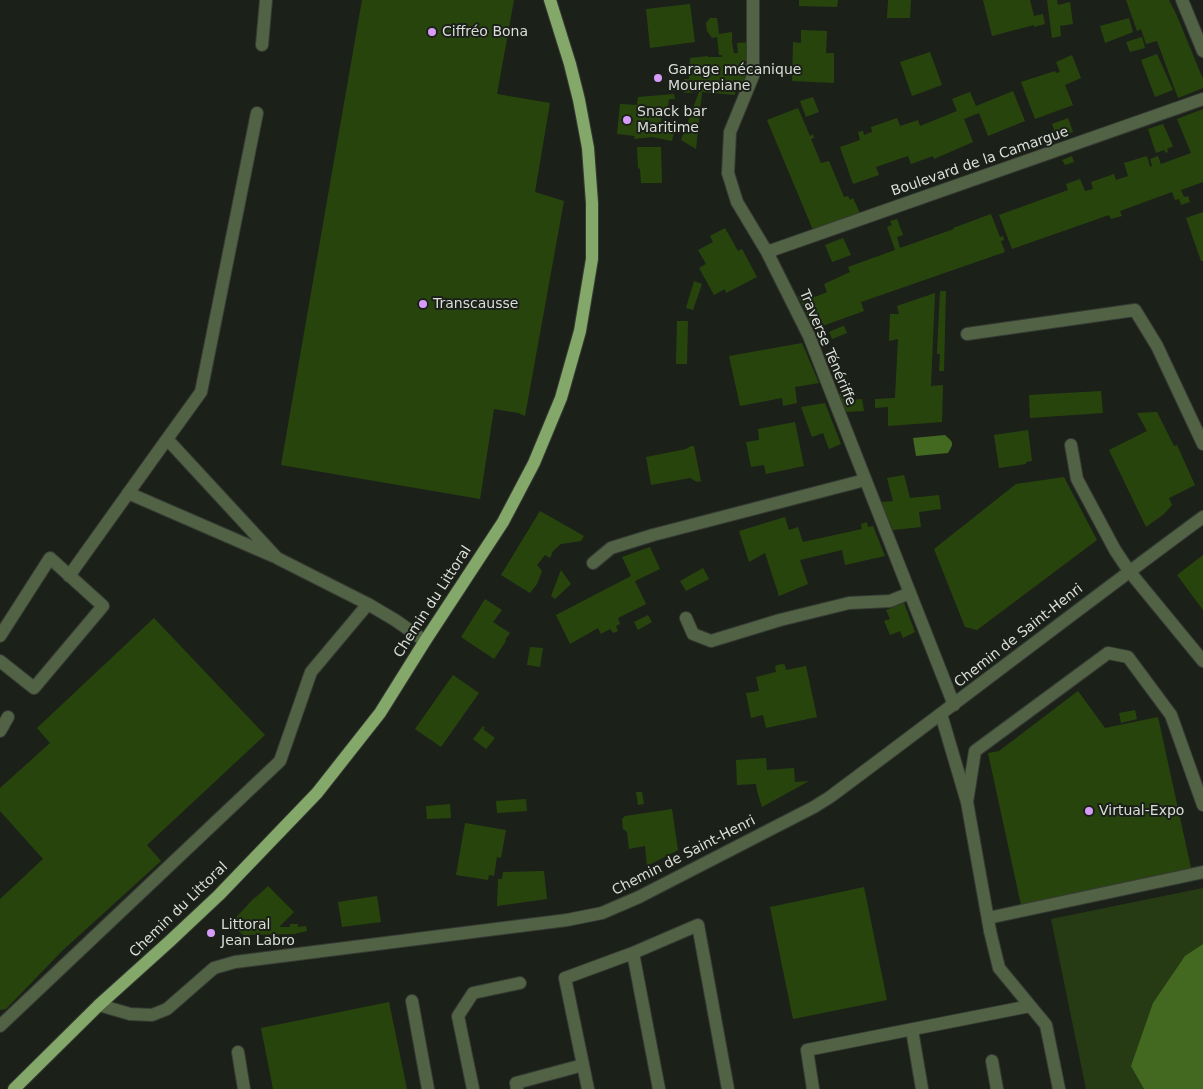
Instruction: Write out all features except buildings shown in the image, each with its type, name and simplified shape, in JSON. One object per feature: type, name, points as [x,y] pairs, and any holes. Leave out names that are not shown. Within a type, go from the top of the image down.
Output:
[{"type":"main road","name":"Chemin du Littoral","points":[[14,1089],[99,1005],[219,895],[317,793],[380,713],[503,522],[534,463],[560,398],[580,331],[592,259],[592,203],[588,148],[572,73],[550,0]]},
{"type":"street","points":[[262,45],[266,0]]},
{"type":"street","name":"Traverse Ténériffe","points":[[753,0],[753,76],[730,132],[728,173],[737,202],[767,252],[809,336],[954,705]]},
{"type":"street","points":[[1182,0],[1203,51]]},
{"type":"street","name":"Boulevard de la Camargue","points":[[767,252],[1203,99]]},
{"type":"street","points":[[69,576],[201,392],[257,114]]},
{"type":"street","points":[[967,334],[1135,310],[1156,346],[1203,444]]},
{"type":"street","points":[[167,439],[277,558]]},
{"type":"street","points":[[1071,445],[1077,479],[1116,550],[1129,571],[1203,661]]},
{"type":"street","points":[[593,563],[611,548],[653,535],[865,480]]},
{"type":"street","points":[[128,493],[277,558],[368,604],[425,641]]},
{"type":"street","name":"Chemin de Saint-Henri","points":[[99,1005],[130,1014],[152,1015],[167,1008],[214,968],[235,962],[567,920],[602,913],[814,807],[830,797],[1203,517]]},
{"type":"street","points":[[0,636],[50,558],[103,606],[34,688],[0,661]]},
{"type":"street","points":[[686,618],[693,634],[711,641],[780,620],[849,603],[890,601],[910,593]]},
{"type":"street","points":[[0,1026],[282,760],[311,672],[368,604]]},
{"type":"street","points":[[967,802],[975,751],[1108,653],[1128,658],[1171,715],[1203,806]]},
{"type":"street","points":[[941,714],[967,802],[990,931],[999,968],[1046,1025],[1058,1089]]},
{"type":"street","points":[[0,731],[8,717]]},
{"type":"street","points":[[988,918],[1203,872]]},
{"type":"street","points":[[588,1089],[565,978],[633,953],[698,925],[728,1089]]},
{"type":"street","points":[[633,953],[659,1089]]},
{"type":"street","points":[[473,1089],[458,1016],[473,993],[520,983]]},
{"type":"street","points":[[412,1001],[428,1089]]},
{"type":"street","points":[[813,1089],[807,1050],[1030,1006]]},
{"type":"street","points":[[912,1030],[922,1089]]},
{"type":"street","points":[[238,1052],[244,1089]]},
{"type":"street","points":[[992,1061],[997,1089]]},
{"type":"street","points":[[517,1089],[516,1083],[583,1065]]},
{"type":"shaded area","points":[[945,435],[952,443],[948,453],[916,456],[913,438]]},
{"type":"shaded area","points":[[1203,888],[1203,1089],[1086,1089],[1051,919]]},
{"type":"shaded area","points":[[1203,944],[1203,1089],[1144,1089],[1131,1066],[1153,1003],[1185,956]]},
{"type":"place","name":"Ciffréo Bona","points":[[432,32]]},
{"type":"place","name":"Garage mécanique Mourepiane","points":[[658,78]]},
{"type":"place","name":"Snack bar Maritime","points":[[627,120]]},
{"type":"place","name":"Transcausse","points":[[423,304]]},
{"type":"place","name":"Virtual-Expo","points":[[1089,811]]},
{"type":"place","name":"Littoral Jean Labro","points":[[211,933]]}]
